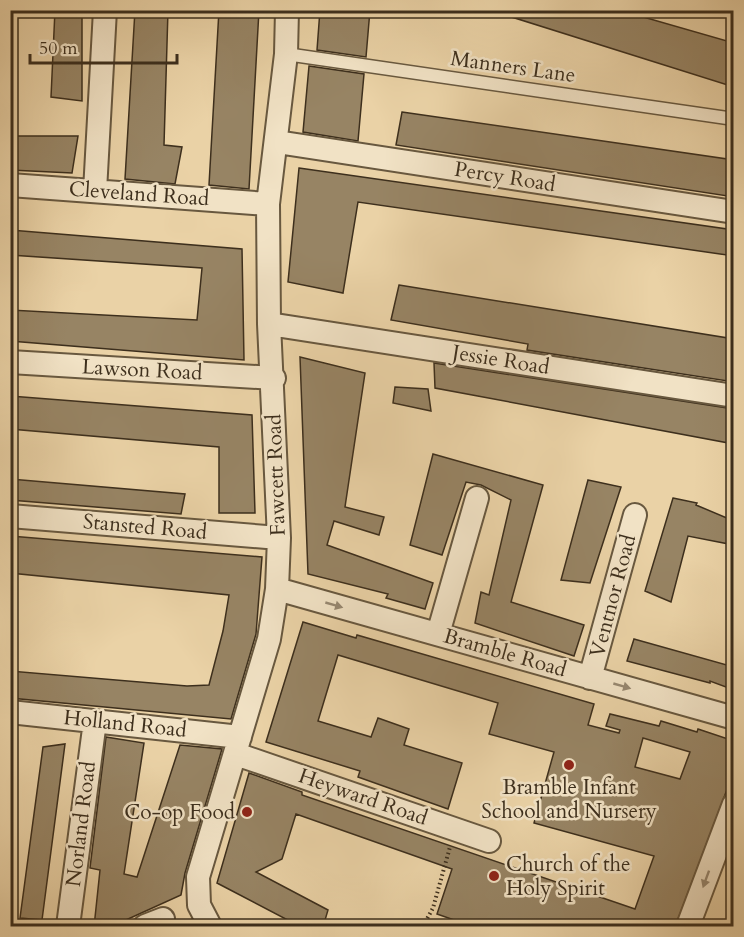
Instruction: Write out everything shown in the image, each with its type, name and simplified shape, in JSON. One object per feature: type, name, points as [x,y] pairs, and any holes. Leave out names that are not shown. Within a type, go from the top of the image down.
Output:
[{"type":"street","points":[[95,191],[105,10]]},
{"type":"street","name":"Fawcett Road","points":[[210,927],[199,905],[198,877],[269,639],[277,589],[279,538],[274,378],[269,324],[268,204],[286,54],[287,10]]},
{"type":"street","name":"Percy Road","points":[[277,142],[734,212]]},
{"type":"street","name":"Cleveland Road","points":[[10,184],[268,204]]},
{"type":"street","name":"Jessie Road","points":[[269,324],[734,396]]},
{"type":"street","name":"Lawson Road","points":[[10,362],[274,378]]},
{"type":"street","points":[[438,634],[477,498]]},
{"type":"street","name":"Ventnor Road","points":[[590,678],[635,515]]},
{"type":"street","name":"Stansted Road","points":[[10,516],[279,538]]},
{"type":"street","name":"Bramble Road","points":[[277,589],[734,718]]},
{"type":"street","name":"Holland Road","points":[[10,712],[95,721],[238,745]]},
{"type":"street","name":"Norland Road","points":[[68,927],[95,721]]},
{"type":"street","name":"Heyward Road","points":[[238,745],[489,841]]},
{"type":"street","points":[[688,927],[734,804]]},
{"type":"lane","name":"Manners Lane","points":[[286,54],[734,119]]},
{"type":"path","points":[[423,927],[433,908],[455,829]]},
{"type":"building","points":[[55,10],[82,10],[82,101],[51,97]]},
{"type":"building","points":[[135,10],[168,10],[164,145],[182,147],[175,184],[125,179]]},
{"type":"building","points":[[219,10],[259,10],[249,189],[209,185]]},
{"type":"building","points":[[320,10],[370,10],[366,57],[317,50]]},
{"type":"building","points":[[503,10],[619,10],[734,43],[734,87],[502,14]]},
{"type":"building","points":[[309,66],[364,74],[358,141],[303,132]]},
{"type":"building","points":[[402,112],[734,160],[734,197],[396,145]]},
{"type":"building","points":[[10,136],[78,136],[72,173],[10,170]]},
{"type":"building","points":[[299,168],[734,230],[734,256],[358,202],[343,293],[288,282]]},
{"type":"building","points":[[10,230],[242,249],[244,360],[10,341],[10,310],[197,320],[202,268],[10,255]]},
{"type":"building","points":[[399,285],[734,339],[734,382],[527,350],[528,344],[391,320]]},
{"type":"building","points":[[300,357],[365,373],[345,507],[384,517],[379,535],[334,521],[327,545],[433,583],[425,609],[386,598],[388,594],[308,574]]},
{"type":"building","points":[[434,363],[734,409],[734,444],[435,388]]},
{"type":"building","points":[[395,387],[428,389],[431,411],[393,403]]},
{"type":"building","points":[[10,396],[252,415],[255,513],[219,513],[219,447],[10,429]]},
{"type":"building","points":[[433,454],[543,485],[511,602],[584,625],[574,656],[475,623],[481,592],[489,595],[511,500],[481,485],[466,482],[442,555],[410,545]]},
{"type":"building","points":[[10,479],[185,494],[181,514],[10,500]]},
{"type":"building","points":[[588,480],[621,487],[590,583],[561,580]]},
{"type":"building","points":[[673,498],[697,503],[696,505],[734,521],[734,545],[688,536],[671,602],[645,591]]},
{"type":"building","points":[[10,536],[262,557],[256,634],[231,719],[10,698],[10,671],[187,686],[209,685],[223,631],[229,595],[10,573]]},
{"type":"building","points":[[303,622],[356,638],[357,635],[594,704],[588,725],[619,733],[620,730],[606,726],[610,714],[659,726],[661,721],[697,732],[698,729],[734,741],[734,771],[675,927],[474,927],[437,914],[452,869],[296,814],[282,859],[256,872],[328,910],[323,927],[301,927],[217,883],[249,773],[302,792],[302,795],[635,909],[654,856],[534,823],[554,752],[489,734],[498,703],[338,655],[318,721],[371,737],[378,718],[409,729],[404,745],[462,763],[448,809],[358,777],[360,771],[266,742]],"holes":[[[643,738],[690,752],[680,779],[635,767]]]},
{"type":"building","points":[[634,639],[734,667],[734,690],[710,681],[710,683],[627,661]]},
{"type":"building","points":[[106,737],[144,743],[124,874],[137,877],[180,745],[222,749],[185,873],[181,895],[117,924],[117,927],[94,927],[100,870],[90,868]]},
{"type":"building","points":[[65,744],[42,920],[20,918],[43,747]]},
{"type":"place","name":"Bramble Infant School and Nursery","points":[[569,765]]},
{"type":"place","name":"Co-op Food","points":[[247,812]]},
{"type":"place","name":"Church of the Holy Spirit","points":[[494,876]]}]
